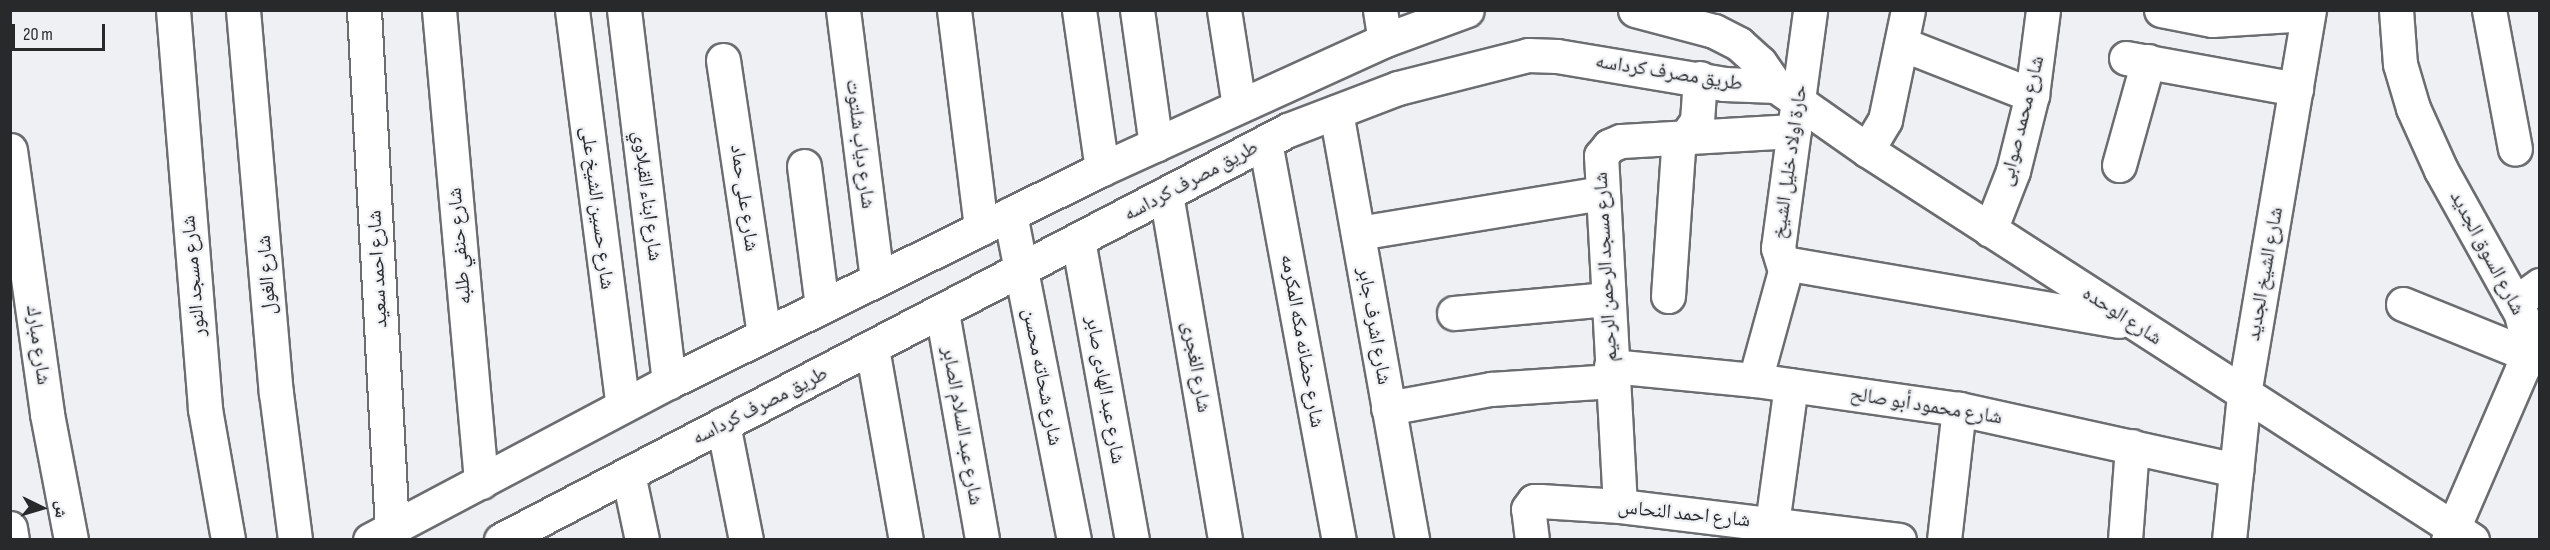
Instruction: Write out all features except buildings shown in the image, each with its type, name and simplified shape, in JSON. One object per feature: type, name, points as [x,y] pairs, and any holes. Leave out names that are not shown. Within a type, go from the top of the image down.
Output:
[{"type":"street","name":"شارع مسجد النور","points":[[173,10],[206,409],[228,540]]},
{"type":"street","name":"شارع الغول","points":[[243,10],[276,393],[296,540]]},
{"type":"street","name":"شارع احمد سعيد","points":[[364,10],[381,534]]},
{"type":"street","name":"شارع حنفي طلبه","points":[[439,10],[481,482]]},
{"type":"street","name":"شارع حسين الشيخ على","points":[[572,10],[623,406]]},
{"type":"street","name":"شارع ابناء القبلاوي","points":[[624,10],[669,382]]},
{"type":"street","name":"شارع دياب شلتوت","points":[[843,10],[877,278]]},
{"type":"street","points":[[954,10],[981,228]]},
{"type":"street","points":[[1079,10],[1102,169]]},
{"type":"street","points":[[1137,10],[1156,145]]},
{"type":"street","points":[[1224,10],[1239,106]]},
{"type":"street","name":"طريق مصرف كرداسه","points":[[1635,10],[1688,17],[1739,44],[1760,63],[1790,106]]},
{"type":"street","name":"حارة اولاد خليل الشيخ","points":[[1755,380],[1784,263],[1778,248],[1790,106],[1810,10]]},
{"type":"street","points":[[1867,150],[1885,120],[1908,10]]},
{"type":"street","name":"شارع محمد صوابى","points":[[1990,230],[2013,171],[2032,95],[2043,10]]},
{"type":"street","points":[[2161,10],[2212,20],[2308,12]]},
{"type":"street","name":"شارع السوق الجديد","points":[[2396,10],[2400,64],[2414,108],[2441,170],[2531,296],[2525,326],[2527,354],[2457,535]]},
{"type":"street","points":[[2489,10],[2515,149]]},
{"type":"street","points":[[381,534],[669,382],[877,278],[1102,169],[1239,106],[1383,25],[1458,12]]},
{"type":"street","name":"شارع الشيخ الجديد","points":[[2229,540],[2244,394],[2308,12]]},
{"type":"street","points":[[1902,44],[2032,95]]},
{"type":"street","name":"طريق مصرف كرداسه","points":[[511,537],[1265,142],[1398,88],[1528,55],[1557,56],[1700,78],[1790,106]]},
{"type":"street","points":[[2119,165],[2137,59],[2296,89]]},
{"type":"street","name":"شارع على حماد","points":[[723,60],[764,335]]},
{"type":"street","points":[[1668,296],[1678,148],[1688,137],[1697,121],[1700,78]]},
{"type":"street","name":"شارع مسجد الرحمن الرحيم","points":[[1620,506],[1601,193],[1601,156],[1609,146],[1621,141],[1688,137],[1790,106]]},
{"type":"street","name":"شارع الوحده","points":[[1790,106],[1867,150],[2457,535]]},
{"type":"street","name":"شارع اشرف جابر","points":[[1336,112],[1412,540]]},
{"type":"street","name":"شارع حضانه مكه المكرمه","points":[[1265,142],[1339,540]]},
{"type":"street","name":"شارع مبارك","points":[[10,150],[47,414],[71,540]]},
{"type":"street","points":[[804,166],[822,306]]},
{"type":"street","points":[[1358,233],[1601,193]]},
{"type":"street","name":"شارع الغجرى","points":[[1166,194],[1225,540]]},
{"type":"street","name":"شارع شحاته محسن","points":[[1010,214],[1074,540]]},
{"type":"street","name":"شارع عبد الهادى صابر","points":[[1078,240],[1132,540]]},
{"type":"street","points":[[1784,263],[2132,323]]},
{"type":"street","points":[[1454,313],[1608,299]]},
{"type":"street","points":[[2403,304],[2527,354]]},
{"type":"street","name":"شارع عبد السلام الصابر","points":[[942,312],[982,540]]},
{"type":"street","points":[[872,348],[906,540]]},
{"type":"street","name":"شارع محمود أبو صالح","points":[[1388,408],[1491,389],[1612,374],[1755,380],[1959,409],[2236,470]]},
{"type":"street","points":[[1772,524],[1791,385]]},
{"type":"street","points":[[1944,540],[1959,409]]},
{"type":"street","points":[[723,424],[746,540]]},
{"type":"street","points":[[2126,540],[2132,446]]},
{"type":"street","points":[[628,474],[642,540]]},
{"type":"street","name":"شارع احمد النحاس","points":[[1532,540],[1528,509],[1530,504],[1540,501],[1620,506],[1899,540]]},
{"type":"street","points":[[10,528],[12,540]]}]
